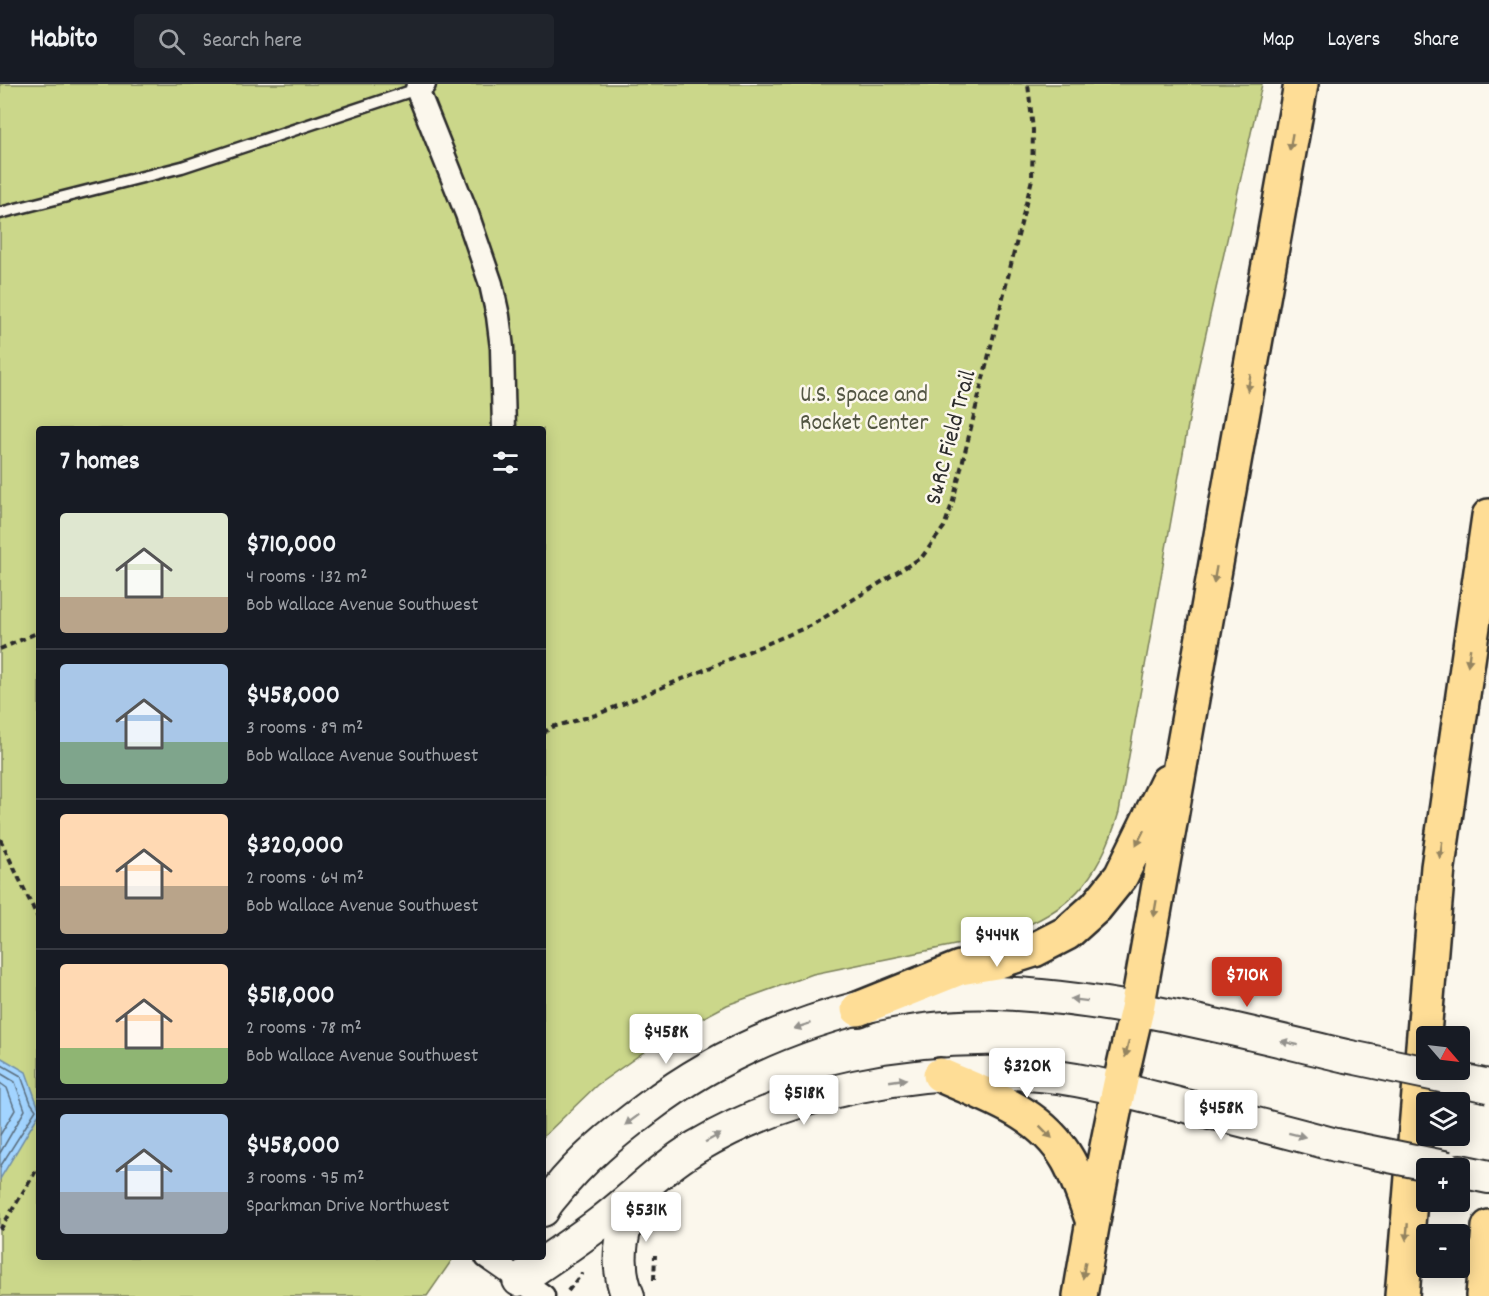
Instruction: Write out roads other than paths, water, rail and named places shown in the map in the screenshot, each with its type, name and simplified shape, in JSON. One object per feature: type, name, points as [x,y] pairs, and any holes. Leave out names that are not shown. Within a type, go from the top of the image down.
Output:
[{"type":"highway","points":[[1080,1296],[1092,1219],[1118,1089],[1137,1009],[1301,84]]},
{"type":"highway","points":[[1402,1296],[1438,867],[1489,516]]},
{"type":"highway","points":[[858,1009],[960,968],[996,962],[1034,951],[1082,922],[1112,890],[1121,876],[1184,748]]},
{"type":"highway","points":[[940,1075],[1018,1110],[1050,1134],[1073,1170],[1092,1219]]},
{"type":"highway","points":[[1484,1296],[1489,1227]]},
{"type":"main road","points":[[546,1206],[564,1182],[618,1130],[662,1097],[704,1070],[760,1041],[822,1019],[910,999],[952,994],[996,993],[1083,1000],[1137,1009],[1489,1086]]},
{"type":"main road","points":[[524,1282],[696,1148],[767,1113],[815,1096],[859,1085],[940,1075],[1028,1074],[1118,1089],[1336,1145],[1416,1161]]},
{"type":"main road","points":[[1470,1173],[1489,1177]]},
{"type":"main road","points":[[638,1191],[623,1231],[621,1273],[641,1291]]},
{"type":"street","points":[[420,86],[491,284],[502,348],[504,426]]},
{"type":"street","points":[[491,1260],[524,1282]]},
{"type":"lane","points":[[0,213],[182,167],[420,86]]},
{"type":"water","points":[[0,1057],[26,1072],[36,1100],[36,1119],[0,1179]]},
{"type":"park label","name":"U.S. Space and Rocket Center","points":[[864,407]]}]
